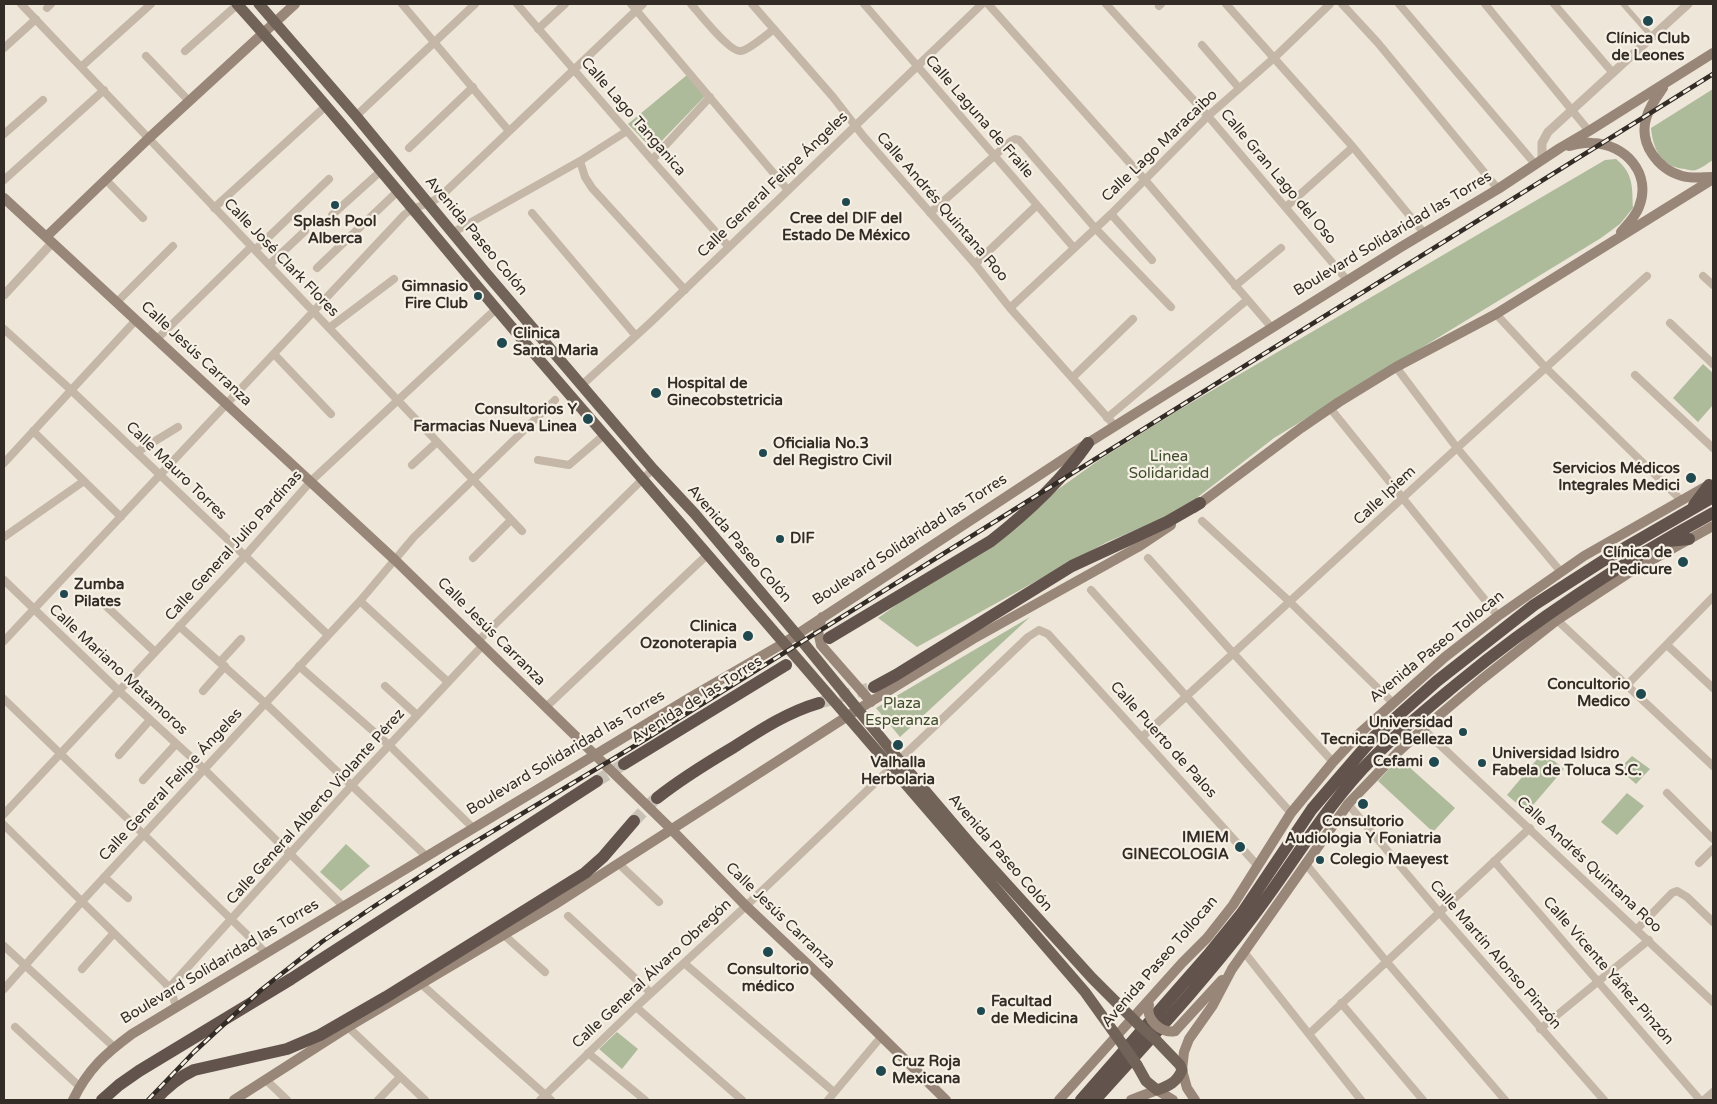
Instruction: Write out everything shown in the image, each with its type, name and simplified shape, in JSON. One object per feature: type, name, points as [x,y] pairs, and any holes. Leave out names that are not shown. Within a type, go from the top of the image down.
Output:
[{"type":"highway","name":"Boulevard Solidaridad las Torres","points":[[829,638],[991,541],[1063,474],[1088,442]]},
{"type":"highway","points":[[1686,505],[1712,488]]},
{"type":"highway","points":[[874,687],[896,676],[1072,566],[1167,522],[1200,503]]},
{"type":"highway","name":"Avenida Paseo Tollocan","points":[[1081,1100],[1208,955],[1242,913],[1312,809],[1374,737],[1437,680],[1534,605],[1686,505]]},
{"type":"highway","points":[[1095,1100],[1217,963],[1250,921],[1323,817],[1347,786],[1373,758],[1440,697],[1517,637],[1606,576],[1660,542],[1713,513]]},
{"type":"highway","points":[[1660,542],[1689,539]]},
{"type":"highway","name":"Avenida de las Torres","points":[[624,764],[786,664]]},
{"type":"highway","points":[[657,798],[676,782],[782,717],[819,703]]},
{"type":"highway","points":[[102,1100],[139,1071],[291,979],[597,781]]},
{"type":"highway","points":[[154,1100],[182,1076],[194,1070],[296,1046],[320,1035],[386,997],[585,873],[603,858],[634,821]]},
{"type":"main road","name":"Avenida Paseo Colón","points":[[238,4],[327,105],[473,282],[707,555],[848,717],[895,763],[971,851],[1085,992],[1146,1081],[1156,1090],[1173,1100]]},
{"type":"main road","name":"Avenida Paseo Colón","points":[[259,4],[356,116],[582,386],[653,469],[695,514],[797,635],[857,710],[895,763]]},
{"type":"main road","points":[[49,240],[105,179],[295,4]]},
{"type":"main road","name":"Boulevard Solidaridad las Torres","points":[[73,1100],[80,1086],[99,1060],[114,1047],[176,1007],[691,696],[797,635],[1088,442],[1347,280],[1498,190],[1538,162],[1713,52]]},
{"type":"main road","points":[[1666,83],[1649,109],[1644,126],[1646,139],[1653,156],[1660,164],[1676,174],[1713,178]]},
{"type":"main road","points":[[1560,148],[1583,143],[1598,143],[1630,159],[1636,166],[1642,180],[1643,189],[1639,207],[1616,239]]},
{"type":"main road","points":[[234,1100],[348,1027],[504,935],[619,864],[857,710],[973,639],[1172,525],[1330,408],[1396,367],[1496,314],[1713,178]]},
{"type":"main road","name":"Calle Jesús Carranza","points":[[4,198],[395,560],[946,1100]]},
{"type":"main road","points":[[473,282],[485,272]]},
{"type":"main road","name":"Avenida Paseo Tollocan","points":[[1059,1100],[1119,1040],[1207,938],[1233,904],[1291,813],[1333,762],[1361,732],[1445,658],[1498,616],[1609,540],[1686,505]]},
{"type":"main road","points":[[682,526],[695,514]]},
{"type":"main road","points":[[1131,1100],[1173,1083],[1178,1078],[1182,1070],[1184,1052],[1189,1039],[1212,1005],[1232,969],[1348,804],[1399,751],[1481,680],[1557,620],[1628,574],[1713,527]]},
{"type":"main road","points":[[822,617],[818,631],[824,650],[871,702]]},
{"type":"main road","name":"Avenida Paseo Colón","points":[[971,851],[1092,978],[1177,1062],[1182,1070],[1187,1088],[1195,1100]]},
{"type":"main road","points":[[1207,938],[1197,956],[1149,1004],[1149,1014],[1154,1022],[1164,1030],[1175,1031],[1232,969]]},
{"type":"street","name":"Calle José Clark Flores","points":[[21,4],[522,531]]},
{"type":"street","points":[[82,67],[151,4]]},
{"type":"street","points":[[185,51],[238,4]]},
{"type":"street","points":[[402,4],[510,131]]},
{"type":"street","points":[[356,116],[475,4]]},
{"type":"street","name":"Calle Lago Tanganica","points":[[517,4],[729,247]]},
{"type":"street","points":[[538,29],[565,4]]},
{"type":"street","points":[[631,4],[788,189]]},
{"type":"street","points":[[4,641],[404,215],[412,208],[429,204],[440,196],[643,4]]},
{"type":"street","points":[[691,4],[732,48],[741,51],[774,29]]},
{"type":"street","name":"Calle Andrés Quintana Roo","points":[[752,4],[975,264],[1010,308],[1115,426]]},
{"type":"street","name":"Calle Laguna de Fraile","points":[[864,4],[1074,248]]},
{"type":"street","name":"Calle General Felipe Ángeles","points":[[582,386],[685,290],[854,125],[982,4]]},
{"type":"street","points":[[988,4],[1145,180],[1272,328]]},
{"type":"street","name":"Calle Gran Lago del Oso","points":[[1106,4],[1208,116],[1347,280]]},
{"type":"street","points":[[1226,4],[1353,147],[1424,233]]},
{"type":"street","name":"Calle Lago Maracaibo","points":[[1010,308],[1110,214],[1208,116],[1274,58],[1330,4]]},
{"type":"street","points":[[1342,4],[1378,43],[1498,190]]},
{"type":"street","points":[[1399,4],[1538,162]]},
{"type":"street","points":[[1554,4],[1613,73]]},
{"type":"street","points":[[1623,4],[1653,38]]},
{"type":"street","points":[[1538,162],[1544,138],[1688,4]]},
{"type":"street","points":[[1489,5],[1589,131]]},
{"type":"street","points":[[4,48],[36,19]]},
{"type":"street","points":[[1202,45],[1239,88]]},
{"type":"street","points":[[146,56],[189,101]]},
{"type":"street","points":[[409,148],[473,87]]},
{"type":"street","points":[[4,180],[104,90]]},
{"type":"street","points":[[652,160],[710,96]]},
{"type":"street","points":[[4,134],[43,100]]},
{"type":"street","points":[[214,208],[327,105]]},
{"type":"street","points":[[452,233],[580,161],[627,130]]},
{"type":"street","points":[[930,213],[1015,139],[1022,142],[1095,228],[1171,307]]},
{"type":"street","points":[[1286,207],[1353,147]]},
{"type":"street","points":[[580,161],[585,176],[592,188],[685,290]]},
{"type":"street","points":[[332,216],[382,170]]},
{"type":"street","points":[[105,179],[142,218]]},
{"type":"street","points":[[157,338],[329,179]]},
{"type":"street","points":[[317,268],[398,190]]},
{"type":"street","points":[[975,264],[1036,206]]},
{"type":"street","points":[[532,213],[636,336]]},
{"type":"street","points":[[1110,214],[1152,260]]},
{"type":"street","points":[[269,265],[305,231]]},
{"type":"street","points":[[4,295],[49,240]]},
{"type":"street","points":[[117,302],[173,246]]},
{"type":"street","points":[[1235,286],[1281,248]]},
{"type":"street","name":"Calle Ipiem","points":[[1142,737],[1456,448],[1647,276]]},
{"type":"street","points":[[1703,276],[1713,285]]},
{"type":"street","points":[[329,328],[394,279]]},
{"type":"street","points":[[1107,418],[1247,300]]},
{"type":"street","name":"Calle General Julio Pardinas","points":[[4,814],[245,556],[311,481],[496,309]]},
{"type":"street","points":[[1496,314],[1546,368],[1686,505]]},
{"type":"street","points":[[1072,378],[1133,319]]},
{"type":"street","points":[[6,457],[33,431],[136,320]]},
{"type":"street","points":[[1670,323],[1713,364]]},
{"type":"street","name":"Calle Mauro Torres","points":[[4,329],[71,390],[328,635]]},
{"type":"street","points":[[274,354],[331,414]]},
{"type":"street","points":[[1396,367],[1456,448],[1561,572]]},
{"type":"street","points":[[1635,374],[1713,448]]},
{"type":"street","name":"Calle General Felipe Ángeles","points":[[4,989],[104,877],[360,601],[414,537],[565,390]]},
{"type":"street","points":[[1330,408],[1498,616]]},
{"type":"street","points":[[136,452],[178,426]]},
{"type":"street","points":[[33,431],[121,518]]},
{"type":"street","points":[[538,460],[569,465],[604,435]]},
{"type":"street","points":[[412,465],[437,442]]},
{"type":"street","name":"Calle General Alberto Violante Pérez","points":[[170,988],[352,785],[448,682],[481,643],[653,469]]},
{"type":"street","points":[[4,537],[84,481]]},
{"type":"street","points":[[473,558],[511,520]]},
{"type":"street","points":[[1202,521],[1290,602],[1393,703]]},
{"type":"street","points":[[546,707],[707,555]]},
{"type":"street","points":[[1148,558],[1333,762]]},
{"type":"street","name":"Calle Mariano Matamoros","points":[[4,580],[119,691],[204,769],[343,906]]},
{"type":"street","points":[[1090,590],[1291,813]]},
{"type":"street","points":[[1627,685],[1713,597]]},
{"type":"street","points":[[360,601],[448,682]]},
{"type":"street","points":[[1707,604],[1713,610]]},
{"type":"street","points":[[106,606],[155,652]]},
{"type":"street","points":[[1557,620],[1713,766]]},
{"type":"street","points":[[179,626],[265,702],[426,856]]},
{"type":"street","name":"Calle General Álvaro Obregón","points":[[546,1099],[588,1053],[746,906],[1028,637],[1039,630],[1048,634]]},
{"type":"street","name":"Calle Puerto de Palos","points":[[1048,634],[1257,865]]},
{"type":"street","points":[[203,691],[241,639]]},
{"type":"street","points":[[1667,645],[1713,688]]},
{"type":"street","points":[[300,666],[389,746],[474,828]]},
{"type":"street","points":[[385,686],[417,716]]},
{"type":"street","points":[[4,699],[266,953]]},
{"type":"street","points":[[119,755],[150,720]]},
{"type":"street","name":"Calle Andrés Quintana Roo","points":[[1423,729],[1713,1002]]},
{"type":"street","points":[[143,780],[176,744]]},
{"type":"street","points":[[1667,793],[1713,839]]},
{"type":"street","name":"Calle Martín Alonso Pinzón","points":[[1348,804],[1540,1029],[1604,1100]]},
{"type":"street","points":[[4,825],[170,988],[176,1007]]},
{"type":"street","points":[[1308,1034],[1530,828]]},
{"type":"street","points":[[1699,864],[1713,848]]},
{"type":"street","name":"Calle Vicente Yáñez Pinzón","points":[[1494,861],[1702,1100]]},
{"type":"street","points":[[1305,863],[1505,1100]]},
{"type":"street","points":[[619,864],[659,902]]},
{"type":"street","points":[[104,877],[128,898]]},
{"type":"street","points":[[1637,929],[1672,893],[1677,891],[1687,897],[1713,922]]},
{"type":"street","points":[[568,916],[652,993]]},
{"type":"street","points":[[82,969],[114,933]]},
{"type":"street","points":[[504,935],[545,972]]},
{"type":"street","points":[[1540,1029],[1600,982],[1649,940]]},
{"type":"street","points":[[4,946],[114,1047]]},
{"type":"street","points":[[1244,952],[1361,1100]]},
{"type":"street","points":[[684,963],[834,1092]]},
{"type":"street","points":[[420,983],[546,1099]]},
{"type":"street","points":[[1341,1003],[1423,1100]]},
{"type":"street","points":[[636,1007],[742,1100]]},
{"type":"street","points":[[15,1027],[80,1086]]},
{"type":"street","points":[[348,1027],[425,1100]]},
{"type":"street","points":[[828,1100],[881,1038]]},
{"type":"street","points":[[588,1053],[645,1100]]},
{"type":"street","points":[[378,1100],[400,1077]]},
{"type":"street","points":[[266,1080],[287,1100]]},
{"type":"street","points":[[1702,1100],[1713,1092]]},
{"type":"green space","points":[[687,75],[705,96],[653,150],[628,124]]},
{"type":"green space","points":[[1713,89],[1713,160],[1695,170],[1677,168],[1670,165],[1664,161],[1656,150],[1651,128]]},
{"type":"green space","name":"Linea Solidaridad","points":[[1616,159],[1626,170],[1631,181],[1633,208],[1620,224],[1601,238],[1274,438],[1194,500],[1155,522],[1107,542],[917,647],[878,618],[1099,460],[1177,411],[1605,160]]},
{"type":"green space","points":[[1703,364],[1713,373],[1713,405],[1698,422],[1673,398]]},
{"type":"green space","name":"Plaza Esperanza","points":[[1030,617],[900,737],[876,708]]},
{"type":"green space","points":[[1543,752],[1564,769],[1527,812],[1507,795]]},
{"type":"green space","points":[[1632,756],[1650,769],[1636,784],[1619,769]]},
{"type":"green space","points":[[1399,758],[1455,808],[1433,832],[1378,781]]},
{"type":"green space","points":[[1627,793],[1644,806],[1617,835],[1601,822]]},
{"type":"green space","points":[[346,844],[370,866],[341,891],[320,872]]},
{"type":"green space","points":[[617,1032],[638,1049],[622,1069],[599,1049]]},
{"type":"tunnel","points":[[822,702],[874,687]]},
{"type":"tunnel","points":[[597,781],[624,764]]},
{"type":"tunnel","points":[[634,821],[656,798]]},
{"type":"railway","points":[[148,1100],[194,1052],[261,990],[323,941],[373,907],[450,857],[646,739],[1713,74]]},
{"type":"place","name":"Clínica Club de Leones","points":[[1648,21]]},
{"type":"place","name":"Cree del DIF del Estado De México","points":[[846,202]]},
{"type":"place","name":"Splash Pool Alberca","points":[[335,205]]},
{"type":"place","name":"Gimnasio Fire Club","points":[[478,296]]},
{"type":"place","name":"Clinica Santa Maria","points":[[502,343]]},
{"type":"place","name":"Hospital de Ginecobstetricia","points":[[656,393]]},
{"type":"place","name":"Consultorios Y Farmacias Nueva Linea","points":[[588,419]]},
{"type":"place","name":"Oficialia No.3 del Registro Civil","points":[[763,453]]},
{"type":"place","name":"Servicios Médicos Integrales Medici","points":[[1691,478]]},
{"type":"place","name":"DIF","points":[[780,539]]},
{"type":"place","name":"Clínica de Pedicure","points":[[1683,562]]},
{"type":"place","name":"Zumba Pilates","points":[[64,594]]},
{"type":"place","name":"Clinica Ozonoterapia","points":[[748,636]]},
{"type":"place","name":"Concultorio Medico","points":[[1641,694]]},
{"type":"place","name":"Universidad Tecnica De Belleza","points":[[1463,732]]},
{"type":"place","name":"Valhalla Herbolaria","points":[[898,745]]},
{"type":"place","name":"Cefami","points":[[1434,762]]},
{"type":"place","name":"Universidad Isidro Fabela de Toluca S.C.","points":[[1482,763]]},
{"type":"place","name":"Consultorio Audiologia Y Foniatria","points":[[1363,804]]},
{"type":"place","name":"IMIEM GINECOLOGIA","points":[[1240,847]]},
{"type":"place","name":"Colegio Maeyest","points":[[1320,860]]},
{"type":"place","name":"Consultorio médico","points":[[768,952]]},
{"type":"place","name":"Facultad de Medicina","points":[[981,1011]]},
{"type":"place","name":"Cruz Roja Mexicana","points":[[881,1071]]}]
